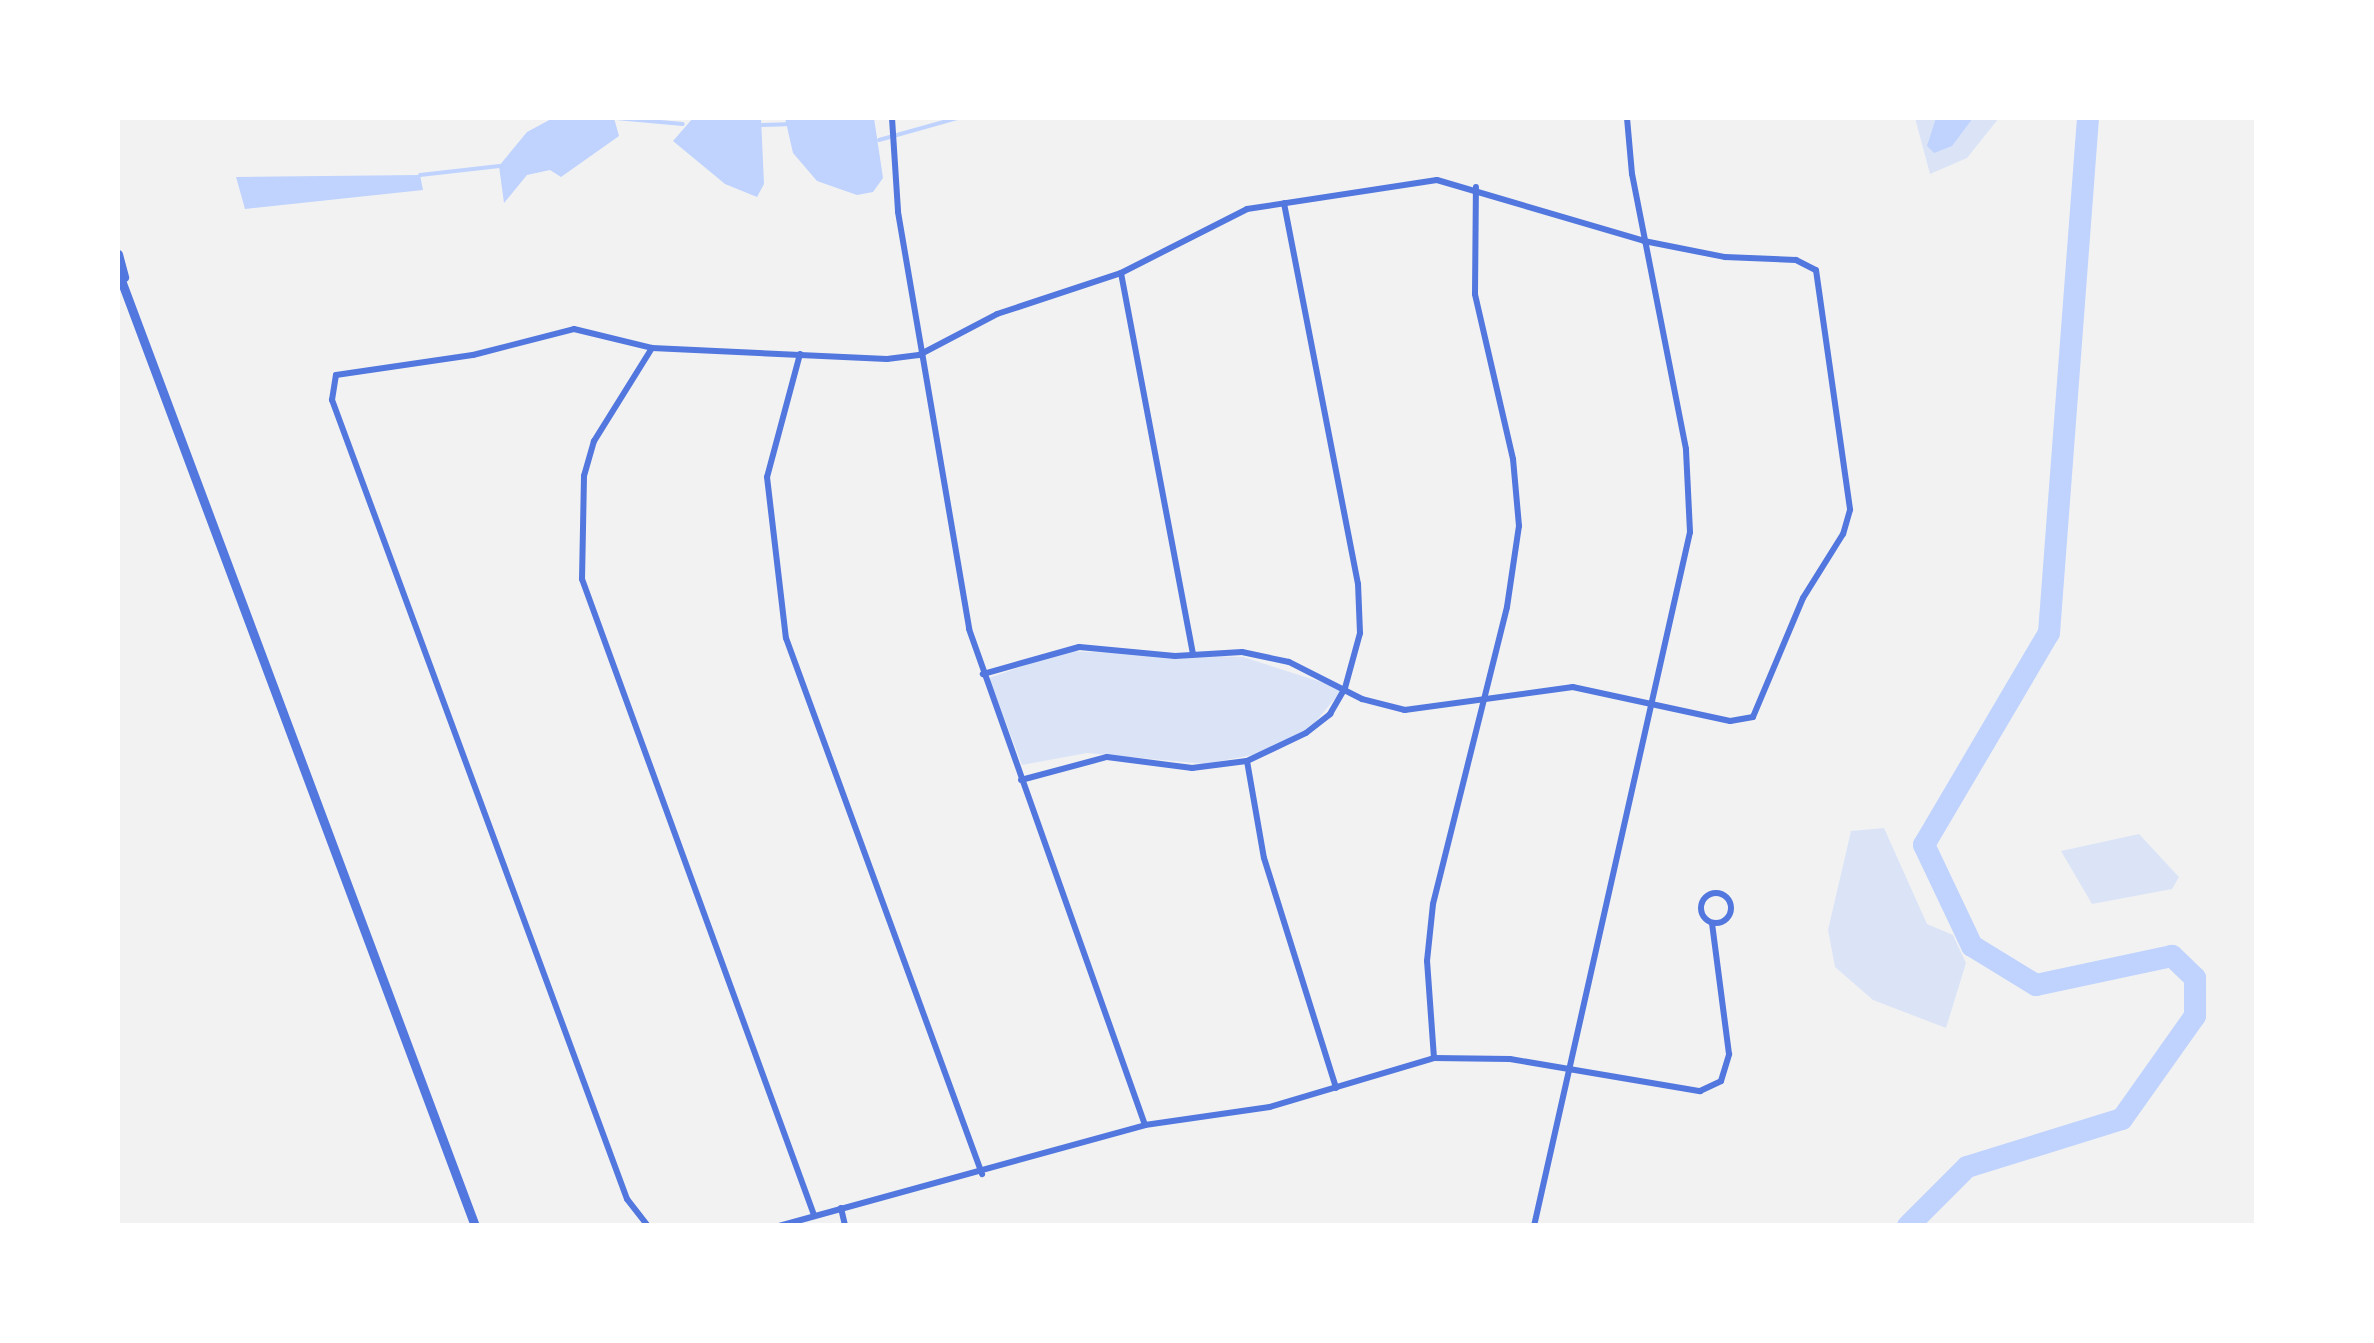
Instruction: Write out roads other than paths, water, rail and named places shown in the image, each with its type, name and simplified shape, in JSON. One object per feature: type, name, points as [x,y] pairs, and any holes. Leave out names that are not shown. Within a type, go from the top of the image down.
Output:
[{"type":"street","points":[[892,118],[898,212],[960,590],[983,674],[1146,1125]]},
{"type":"street","points":[[1534,1226],[1572,1072],[1690,532],[1690,490],[1626,118]]},
{"type":"street","points":[[648,1226],[627,1198],[332,400],[340,372],[472,355],[555,330],[596,330],[652,348],[887,360],[919,355],[997,314],[1121,273],[1220,219],[1284,203],[1436,180],[1476,187],[1644,240],[1813,267],[1850,483],[1843,534],[1802,598],[1757,713],[1730,721],[1654,700],[1573,688],[1405,710],[1289,662],[1242,652],[1192,654],[1080,648],[983,674]]},
{"type":"street","points":[[1434,1058],[1430,926],[1519,526],[1513,459],[1475,294],[1476,187]]},
{"type":"street","points":[[1021,780],[1107,757],[1192,768],[1248,761],[1306,734],[1330,714],[1346,688],[1360,632],[1358,584],[1284,203]]},
{"type":"street","points":[[118,254],[132,304]]},
{"type":"street","points":[[118,272],[476,1226]]},
{"type":"street","points":[[1121,273],[1192,654]]},
{"type":"street","points":[[652,348],[594,441],[584,476],[582,579],[814,1215]]},
{"type":"street","points":[[800,354],[767,477],[786,638],[982,1174]]},
{"type":"street","points":[[1248,761],[1264,858],[1336,1088]]},
{"type":"street","points":[[779,1226],[982,1174],[1146,1125],[1244,1114],[1434,1058],[1510,1058],[1686,1091],[1721,1080],[1729,1054],[1712,923],[1701,904],[1719,894],[1730,912],[1712,923]]},
{"type":"street","points":[[841,1208],[846,1226]]},
{"type":"water","points":[[553,118],[614,118],[619,136],[561,177],[550,170],[527,175],[504,203],[499,166],[527,132]]},
{"type":"water","points":[[693,118],[761,118],[764,184],[757,197],[725,184],[673,141]]},
{"type":"water","points":[[785,118],[874,118],[883,178],[873,192],[857,195],[817,181],[793,153]]},
{"type":"water","points":[[1936,118],[1973,118],[1952,146],[1934,153],[1927,146]]},
{"type":"water","points":[[420,175],[423,190],[245,209],[236,177]]},
{"type":"waterway","points":[[616,118],[683,124]]},
{"type":"waterway","points":[[879,140],[958,118]]},
{"type":"waterway","points":[[1908,1226],[1967,1167],[2122,1119],[2195,1016],[2195,978],[2172,956],[2036,985],[1972,946],[1924,845],[2049,633],[2088,118]]},
{"type":"waterway","points":[[762,125],[786,124]]},
{"type":"waterway","points":[[420,175],[499,166]]}]
